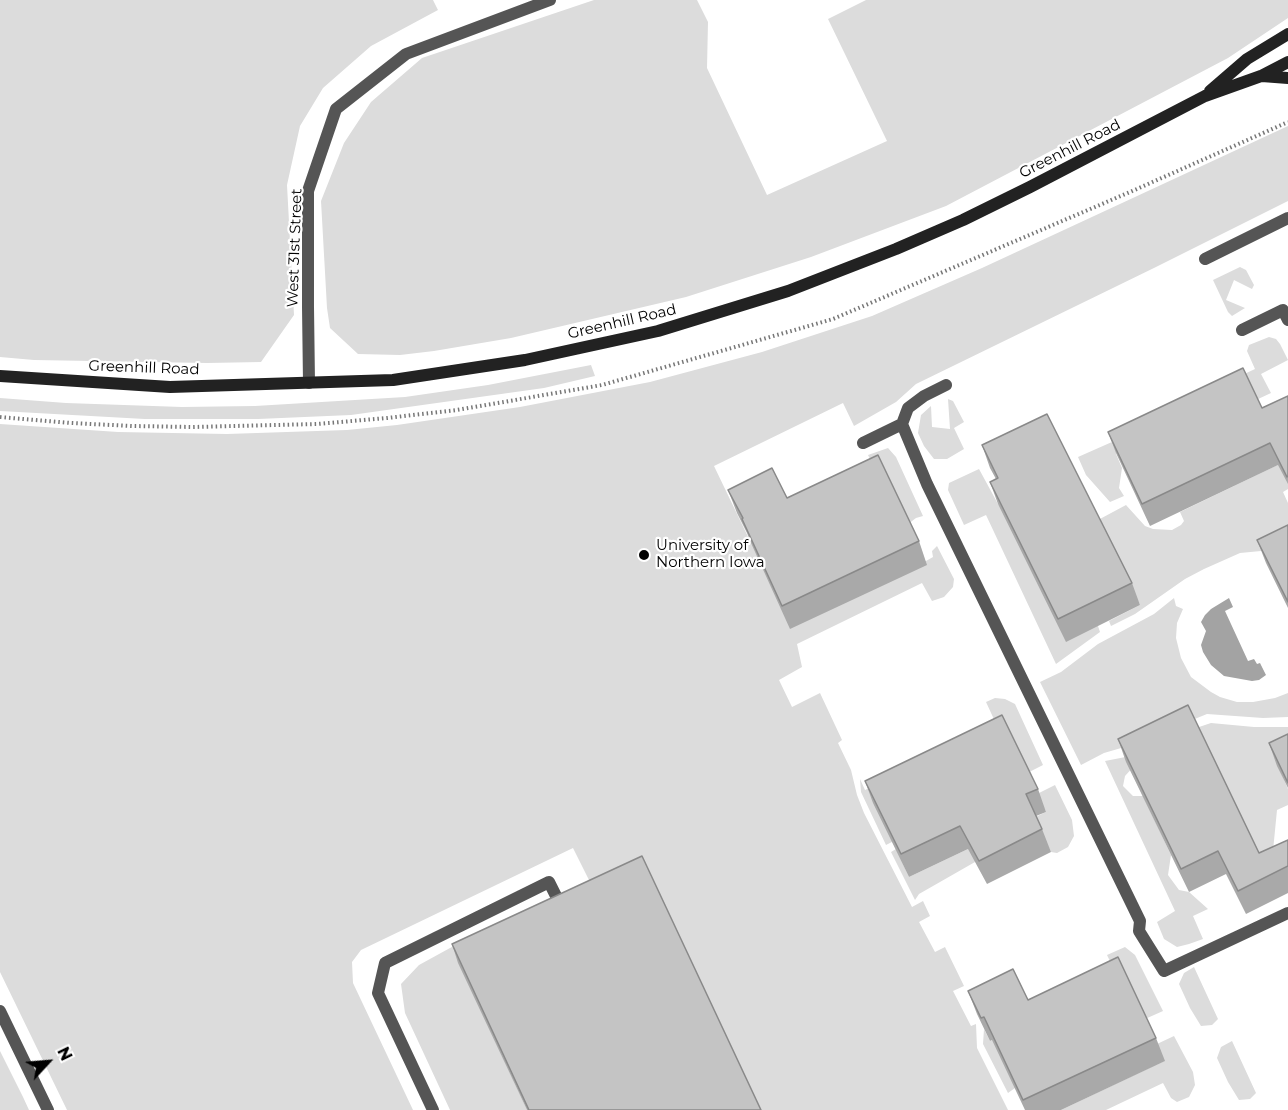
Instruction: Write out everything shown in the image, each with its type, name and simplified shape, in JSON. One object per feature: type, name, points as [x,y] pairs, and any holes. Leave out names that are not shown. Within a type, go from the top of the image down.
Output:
[{"type":"street","name":"West 31st Street","points":[[309,383],[308,191],[336,109],[406,54],[550,0]]},
{"type":"street","name":"Greenhill Road","points":[[1205,96],[1247,59],[1288,34]]},
{"type":"street","name":"Greenhill Road","points":[[0,376],[170,387],[393,380],[525,360],[658,331],[788,291],[897,249],[963,220],[1205,96],[1261,76],[1288,62]]},
{"type":"street","points":[[1261,76],[1288,78]]},
{"type":"street","points":[[1205,259],[1288,218]]},
{"type":"street","points":[[1242,330],[1283,310],[1288,320]]},
{"type":"street","points":[[863,442],[902,423],[908,408],[924,396],[946,385]]},
{"type":"street","points":[[902,423],[927,484],[1140,921],[1139,931],[1164,970],[1288,913]]},
{"type":"street","points":[[433,1110],[378,993],[385,963],[549,882],[561,906]]},
{"type":"street","points":[[0,1011],[48,1110]]},
{"type":"shaded area","points":[[0,0],[433,0],[438,10],[371,46],[323,88],[300,126],[287,185],[294,315],[261,362],[34,360],[0,357]]},
{"type":"shaded area","points":[[594,0],[697,0],[708,22],[707,68],[767,195],[887,141],[828,19],[866,0],[1288,0],[1288,18],[1228,58],[946,206],[811,257],[686,297],[511,338],[400,355],[358,354],[330,328],[321,201],[344,143],[371,102],[422,58]]},
{"type":"shaded area","points":[[1288,126],[1288,201],[916,384],[896,402],[854,426],[843,403],[714,466],[751,543],[926,561],[933,557],[932,551],[937,546],[954,579],[953,587],[944,597],[932,601],[922,583],[797,644],[802,667],[779,680],[792,707],[820,693],[842,740],[838,743],[851,770],[864,813],[912,907],[923,901],[930,916],[919,922],[935,952],[945,947],[964,986],[953,991],[971,1026],[976,1024],[977,1048],[1008,1110],[759,1110],[598,898],[573,848],[361,950],[352,962],[353,983],[413,1110],[67,1110],[0,972],[0,424],[118,432],[227,434],[347,430],[520,407],[650,382],[762,352],[872,316],[982,268]]},
{"type":"shaded area","points":[[1240,267],[1246,270],[1254,285],[1252,289],[1234,280],[1226,300],[1245,308],[1232,316],[1213,280]]},
{"type":"shaded area","points":[[1269,337],[1276,339],[1288,360],[1261,374],[1271,393],[1256,400],[1240,376],[1255,369],[1247,351],[1249,345]]},
{"type":"shaded area","points":[[591,365],[595,376],[544,388],[351,415],[258,419],[145,419],[0,411],[0,398],[182,407],[255,406],[405,397],[488,385]]},
{"type":"shaded area","points":[[948,399],[953,401],[964,422],[954,428],[964,449],[947,459],[934,459],[918,433],[921,415],[931,406],[932,427],[950,429]]},
{"type":"shaded area","points":[[1121,438],[1116,454],[1122,468],[1119,488],[1124,496],[1110,502],[1086,475],[1078,457]]},
{"type":"shaded area","points":[[888,448],[896,457],[923,516],[908,524],[868,455]]},
{"type":"shaded area","points":[[1288,460],[1288,489],[1283,492],[1288,503],[1288,537],[1261,551],[1240,553],[1204,569],[1185,579],[1135,614],[1111,626],[1109,621],[1140,605],[1098,520],[1126,505],[1145,526],[1172,530],[1184,521],[1180,512]]},
{"type":"shaded area","points":[[979,469],[998,504],[1098,626],[1100,632],[1056,664],[986,515],[964,525],[948,490],[949,483]]},
{"type":"shaded area","points":[[1174,598],[1176,606],[1183,609],[1177,623],[1176,638],[1181,658],[1191,677],[1220,697],[1237,702],[1253,702],[1288,693],[1288,717],[1263,718],[1207,714],[1128,746],[1104,753],[1081,765],[1040,682],[1061,672],[1098,644],[1154,614]]},
{"type":"shaded area","points":[[1229,598],[1233,607],[1225,611],[1248,661],[1254,659],[1257,664],[1260,663],[1266,675],[1259,680],[1224,676],[1211,665],[1203,652],[1201,645],[1206,631],[1201,622],[1211,609]]},
{"type":"shaded area","points":[[995,698],[1005,699],[1015,704],[1043,765],[886,845],[861,792],[860,779],[865,790],[998,728],[986,702]]},
{"type":"shaded area","points":[[1211,723],[1288,727],[1288,761],[1278,766],[1288,789],[1288,805],[1277,810],[1272,861],[1236,878],[1196,728]]},
{"type":"shaded area","points":[[1146,753],[1125,776],[1123,786],[1133,796],[1143,796],[1171,855],[1168,875],[1179,890],[1189,892],[1208,909],[1193,916],[1203,939],[1177,947],[1164,939],[1157,922],[1175,911],[1105,761]]},
{"type":"shaded area","points":[[1055,785],[1072,820],[1074,836],[1068,847],[1057,853],[1051,852],[1040,830],[975,862],[919,894],[915,900],[891,852],[896,849],[909,877],[1046,812],[1037,794]]},
{"type":"shaded area","points":[[481,931],[459,963],[527,1110],[450,1110],[405,1013],[401,984],[419,965]]},
{"type":"shaded area","points":[[1125,947],[1135,955],[1163,1011],[1008,1093],[983,1044],[984,1029],[990,1041],[1119,980],[1107,955]]},
{"type":"shaded area","points":[[1194,967],[1218,1019],[1212,1025],[1201,1026],[1179,984],[1184,973]]},
{"type":"shaded area","points":[[1174,1036],[1193,1072],[1195,1085],[1189,1097],[1177,1102],[1171,1098],[1163,1083],[1106,1110],[1061,1110],[1164,1061],[1157,1044]]},
{"type":"shaded area","points":[[1232,1041],[1256,1093],[1250,1099],[1239,1100],[1217,1058],[1221,1047]]},
{"type":"shaded area","points":[[0,1051],[23,1097],[29,1110],[0,1110]]},
{"type":"building","points":[[1243,368],[1262,408],[1288,396],[1288,476],[1270,443],[1142,504],[1108,432]]},
{"type":"building","points":[[1047,414],[1132,583],[1058,619],[990,482],[998,478],[982,445]]},
{"type":"building","points":[[878,455],[919,541],[782,606],[728,490],[772,468],[787,498]]},
{"type":"building","points":[[1288,525],[1288,602],[1257,540]]},
{"type":"building","points":[[1188,705],[1259,853],[1288,840],[1288,866],[1238,891],[1218,851],[1181,869],[1118,739]]},
{"type":"building","points":[[1002,715],[1038,789],[1026,794],[1042,829],[979,861],[960,826],[901,854],[865,781]]},
{"type":"building","points":[[1288,734],[1288,783],[1269,743]]},
{"type":"building","points":[[642,856],[761,1110],[529,1110],[452,944]]},
{"type":"building","points":[[1118,957],[1156,1038],[1023,1100],[984,1017],[981,1018],[968,991],[1013,969],[1028,1000]]},
{"type":"place","name":"University of Northern Iowa","points":[[644,555]]}]
